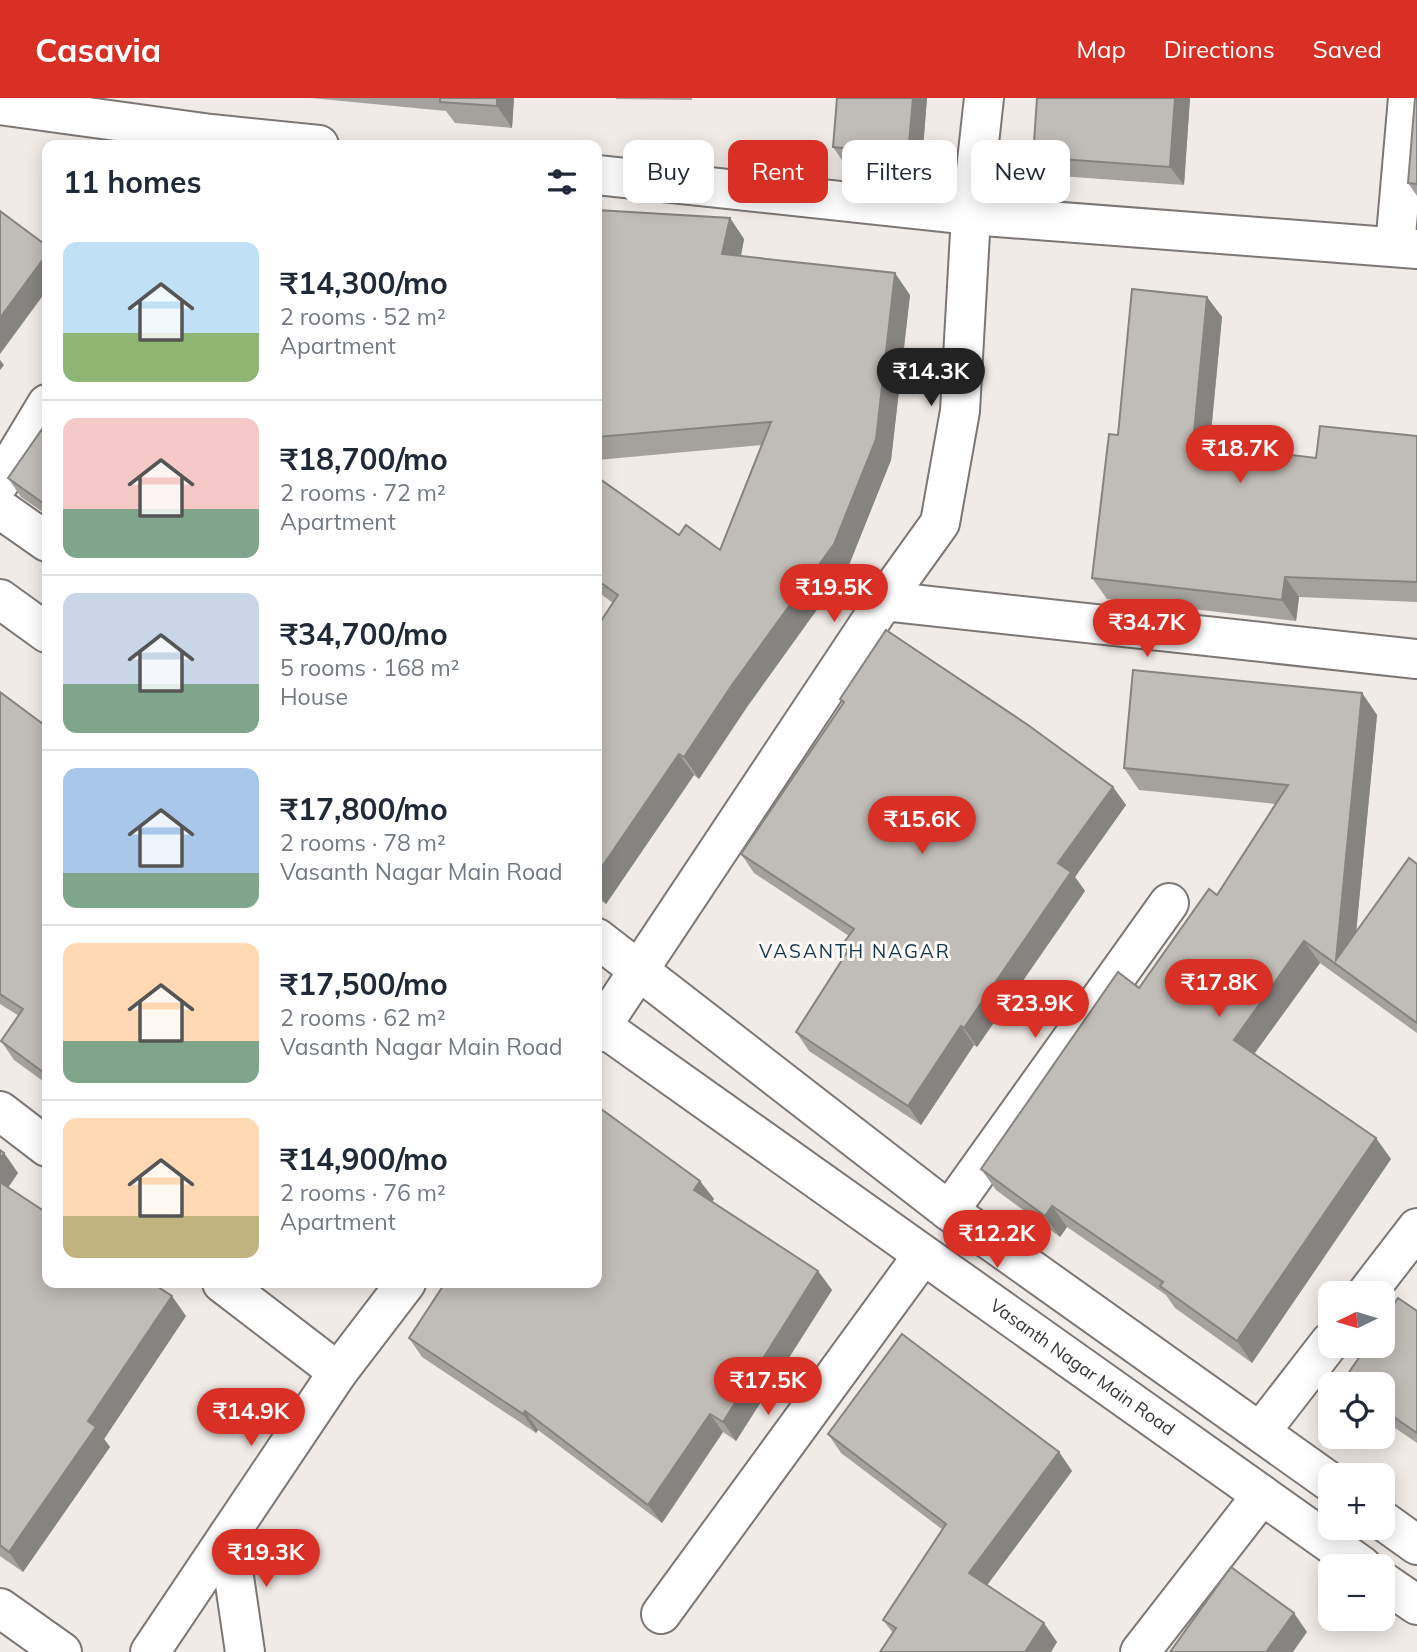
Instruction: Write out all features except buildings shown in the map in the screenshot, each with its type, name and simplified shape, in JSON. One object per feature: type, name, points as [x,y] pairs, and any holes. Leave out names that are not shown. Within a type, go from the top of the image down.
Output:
[{"type":"street","points":[[602,1022],[640,970],[884,601],[940,523],[960,411],[971,215],[984,98]]},
{"type":"street","points":[[602,176],[971,215],[1406,248],[1408,98]]},
{"type":"street","points":[[0,106],[226,140]]},
{"type":"street","points":[[0,482],[42,412]]},
{"type":"street","points":[[0,509],[42,538]]},
{"type":"street","points":[[0,599],[42,629]]},
{"type":"street","points":[[884,601],[1417,659]]},
{"type":"street","points":[[949,1211],[1169,903]]},
{"type":"street","points":[[602,942],[949,1211],[1318,1473]]},
{"type":"street","name":"Vasanth Nagar Main Road","points":[[602,1031],[1345,1554]]},
{"type":"street","points":[[0,1111],[42,1143]]},
{"type":"street","points":[[1376,1281],[1417,1228]]},
{"type":"street","points":[[661,1614],[923,1255]]},
{"type":"street","points":[[229,1288],[338,1372]]},
{"type":"street","points":[[150,1652],[338,1372],[402,1288]]},
{"type":"street","points":[[1261,1432],[1318,1358]]},
{"type":"street","points":[[1140,1652],[1262,1495]]},
{"type":"street","points":[[1395,1529],[1417,1545]]},
{"type":"street","points":[[228,1536],[245,1652]]},
{"type":"street","points":[[1395,1590],[1417,1605]]},
{"type":"street","points":[[0,1608],[62,1652]]},
{"type":"district","name":"VASANTH NAGAR","points":[[855,951]]}]
